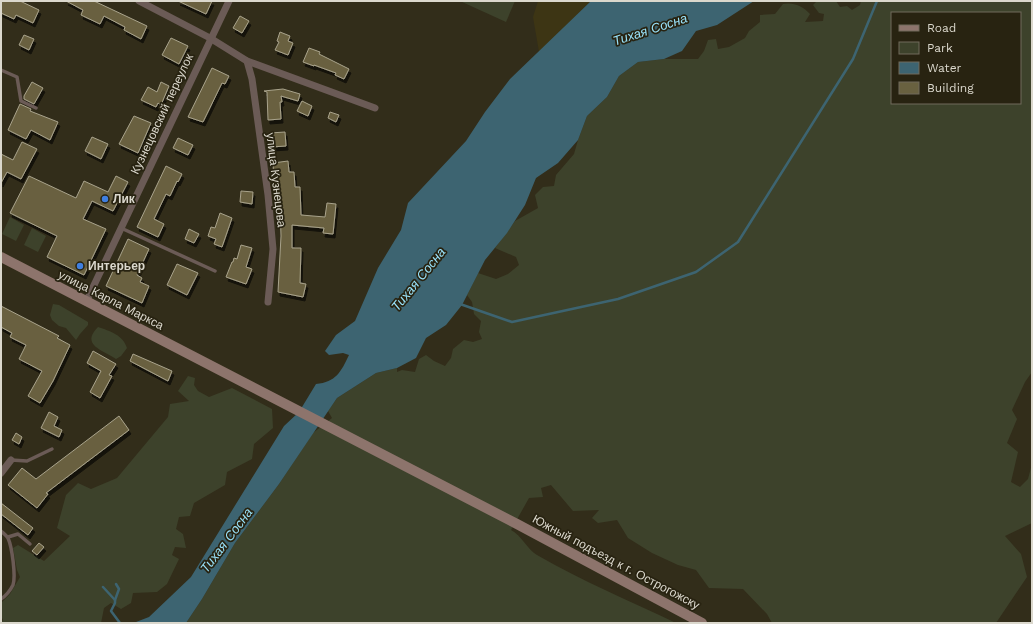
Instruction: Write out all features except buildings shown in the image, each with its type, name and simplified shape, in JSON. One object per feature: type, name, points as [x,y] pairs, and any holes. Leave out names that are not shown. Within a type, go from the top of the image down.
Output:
[{"type":"main road","name":"улица Карла Маркса","points":[[1,257],[517,524]]},
{"type":"main road","name":"Южный подъезд к г. Острогожску","points":[[517,524],[656,597],[702,623]]},
{"type":"street","points":[[139,1],[210,38],[247,62],[375,108]]},
{"type":"street","name":"Кузнецовский переулок","points":[[86,302],[210,38],[229,1]]},
{"type":"street","name":"улица Кузнецова","points":[[247,62],[252,79],[268,195],[273,249],[268,302]]},
{"type":"street","points":[[1,473],[11,460]]},
{"type":"lane","points":[[1,70],[17,77],[21,101],[36,108]]},
{"type":"lane","points":[[121,228],[215,271]]},
{"type":"lane","points":[[11,460],[27,461],[52,449]]},
{"type":"lane","points":[[1,531],[8,537],[12,552],[14,583],[9,592],[1,599]]},
{"type":"lane","points":[[8,537],[18,534],[30,544]]},
{"type":"green space","points":[[460,1],[515,1],[506,22]]},
{"type":"green space","points":[[817,1],[836,1],[840,7],[847,6],[852,10],[860,5],[861,1],[1032,1],[1032,372],[1025,382],[1012,410],[1017,419],[1007,443],[1018,452],[1011,482],[1020,487],[1028,479],[1032,464],[1032,523],[1005,536],[1021,554],[1027,577],[996,623],[772,623],[767,614],[743,589],[709,588],[696,570],[678,565],[652,553],[628,538],[617,520],[598,523],[592,518],[599,510],[573,511],[551,485],[541,488],[543,497],[529,498],[511,530],[537,555],[589,582],[676,623],[186,623],[235,543],[279,484],[313,433],[332,418],[328,411],[337,398],[376,373],[397,368],[397,372],[402,370],[415,372],[419,359],[426,355],[445,366],[451,358],[453,349],[464,340],[473,342],[482,339],[479,332],[481,321],[474,314],[472,302],[467,295],[478,273],[496,279],[508,274],[519,265],[516,257],[495,248],[515,221],[538,208],[535,195],[543,187],[554,186],[556,175],[574,154],[587,116],[607,97],[619,76],[638,62],[664,59],[698,59],[704,51],[708,40],[716,39],[718,49],[729,47],[745,38],[749,31],[760,22],[760,15],[775,14],[783,4],[794,4],[807,11],[810,14],[805,22],[823,21],[824,14],[819,13],[813,5]]},
{"type":"green space","points":[[10,217],[24,225],[16,241],[2,234]]},
{"type":"green space","points":[[32,228],[46,236],[38,252],[24,245]]},
{"type":"green space","points":[[53,304],[59,305],[88,322],[88,325],[76,340],[66,328],[59,326],[52,320],[50,315]]},
{"type":"green space","points":[[98,327],[111,332],[122,340],[127,348],[121,356],[116,359],[100,350],[92,343],[91,338]]},
{"type":"green space","points":[[188,376],[195,378],[194,385],[198,391],[209,397],[232,388],[272,409],[273,428],[254,444],[252,459],[227,472],[225,485],[194,503],[190,516],[179,517],[176,529],[183,534],[186,548],[175,547],[172,555],[179,559],[167,584],[157,592],[133,593],[131,603],[121,609],[111,603],[104,608],[101,623],[1,623],[3,620],[1,616],[1,603],[10,594],[20,577],[17,570],[13,548],[18,545],[44,561],[70,536],[57,528],[66,495],[78,483],[91,489],[117,478],[168,417],[170,404],[189,401],[178,391]]},
{"type":"sand","points":[[538,1],[591,1],[539,52],[533,17]]},
{"type":"water","name":"Тихая Сосна","points":[[591,1],[754,1],[717,25],[696,31],[682,51],[664,59],[638,62],[619,76],[607,97],[587,116],[578,140],[558,163],[536,178],[525,205],[507,233],[485,260],[462,305],[446,325],[426,338],[416,358],[397,368],[376,373],[337,398],[279,484],[235,543],[186,623],[135,623],[149,617],[191,577],[284,426],[299,412],[316,384],[328,381],[340,371],[349,355],[343,353],[329,355],[325,351],[336,335],[355,321],[378,268],[401,230],[408,203],[466,141],[485,112],[510,79]]},
{"type":"waterway","points":[[460,304],[512,322],[618,299],[696,272],[738,242],[853,59],[877,1]]},
{"type":"waterway","points":[[115,600],[119,589],[116,584]]},
{"type":"waterway","points":[[103,587],[115,600],[111,611],[120,623]]},
{"type":"place","name":"Лик","points":[[105,199]]},
{"type":"place","name":"Интерьер","points":[[80,266]]}]
